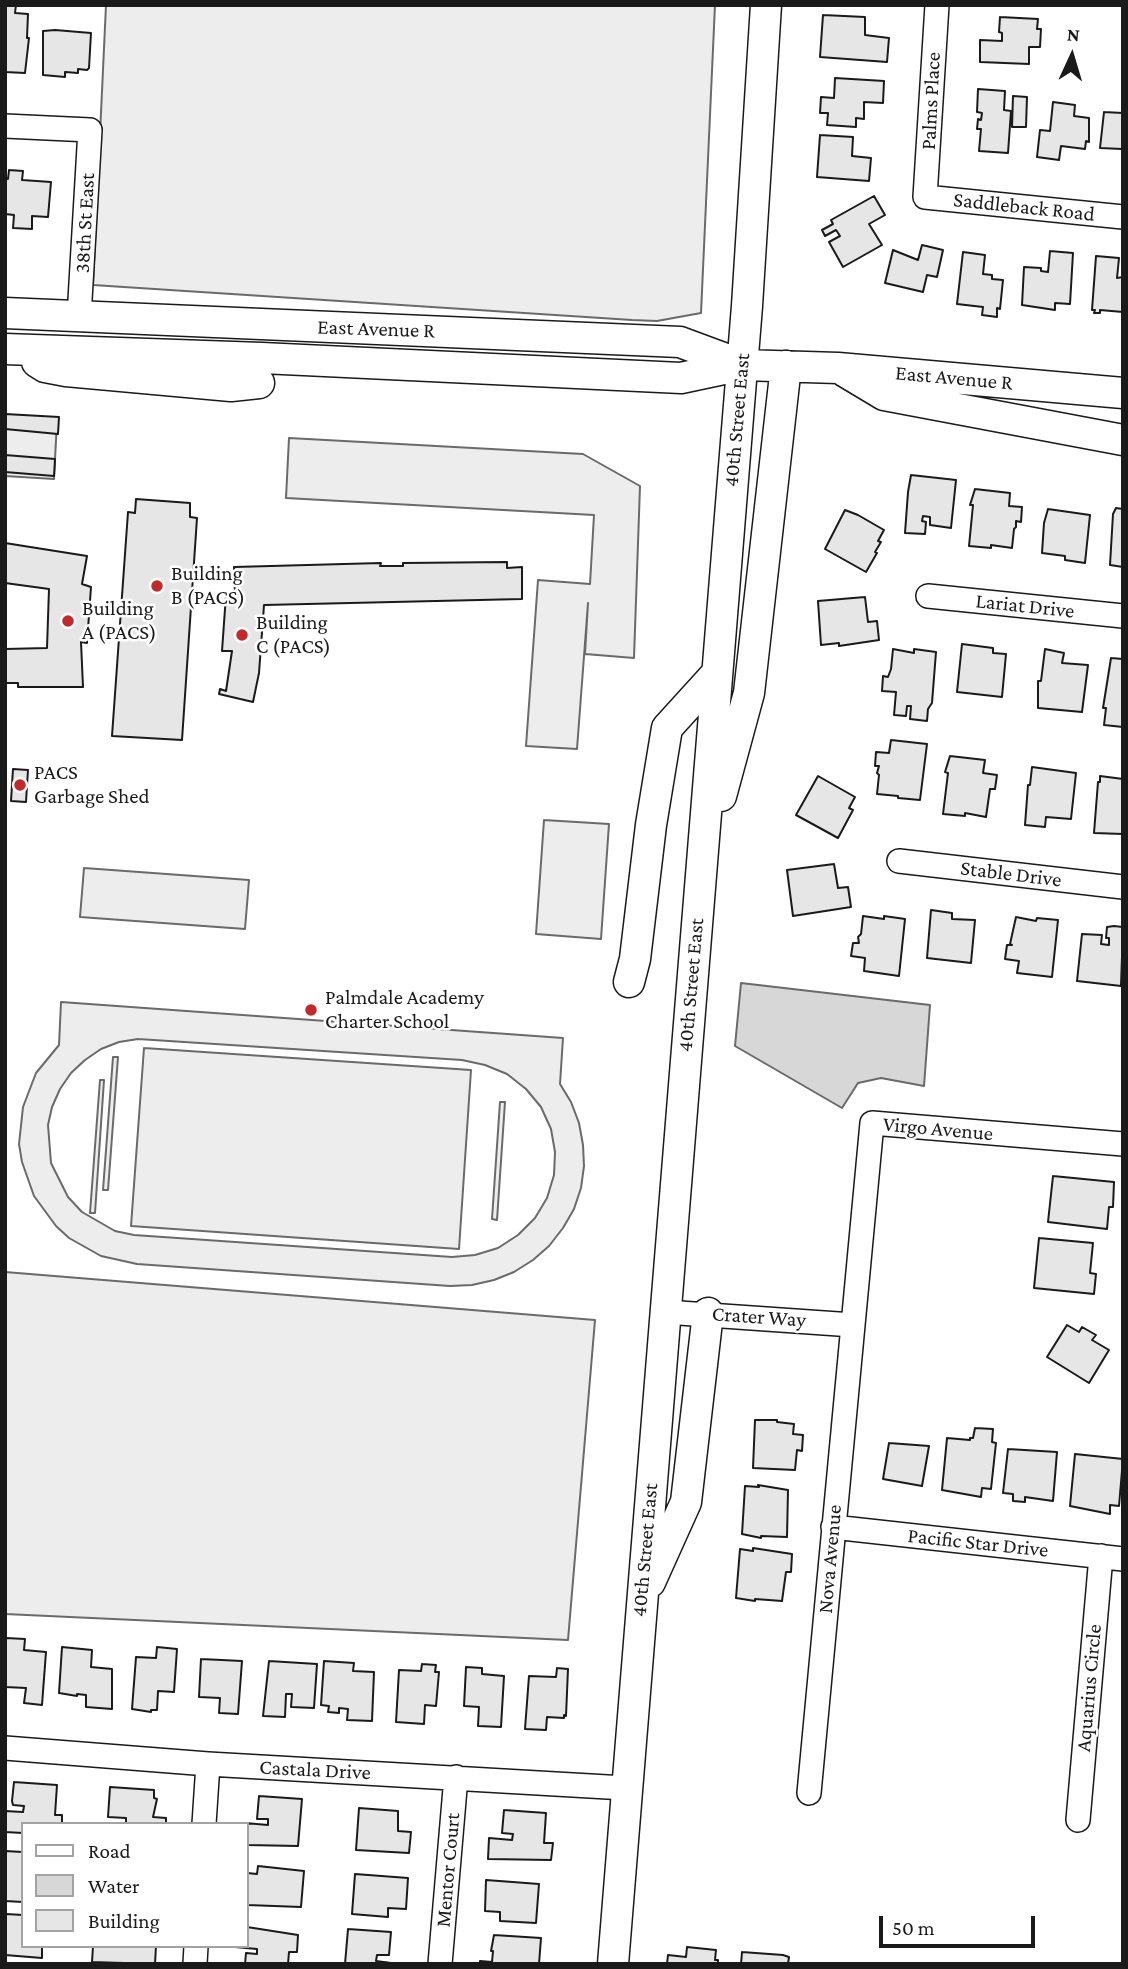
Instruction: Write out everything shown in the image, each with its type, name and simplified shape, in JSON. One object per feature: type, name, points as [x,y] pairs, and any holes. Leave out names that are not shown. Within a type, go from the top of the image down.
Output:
[{"type":"main road","name":"40th Street East","points":[[612,1964],[742,365],[766,5]]},
{"type":"main road","name":"East Avenue R","points":[[5,313],[680,342],[742,365]]},
{"type":"main road","points":[[10,344],[227,340],[269,325]]},
{"type":"main road","name":"East Avenue R","points":[[10,344],[681,378],[742,365],[838,368],[1123,393]]},
{"type":"main road","points":[[10,344],[45,367],[66,372],[231,386],[259,383]]},
{"type":"main road","points":[[701,867],[749,692],[786,366]]},
{"type":"main road","points":[[838,368],[884,395],[1123,440]]},
{"type":"main road","points":[[629,982],[635,959],[651,825],[667,728],[717,673]]},
{"type":"main road","points":[[641,1601],[686,1502],[708,1313]]},
{"type":"street","name":"Palms Place","points":[[925,197],[937,5]]},
{"type":"street","name":"38th St East","points":[[5,125],[90,130],[79,317]]},
{"type":"street","name":"Saddleback Road","points":[[925,197],[1123,217]]},
{"type":"street","name":"Lariat Drive","points":[[928,596],[1123,616]]},
{"type":"street","name":"Stable Drive","points":[[899,861],[1123,887]]},
{"type":"street","name":"Virgo Avenue","points":[[853,1325],[872,1124],[1123,1144]]},
{"type":"street","name":"Crater Way","points":[[664,1312],[853,1325]]},
{"type":"street","name":"Nova Avenue","points":[[809,1793],[853,1325]]},
{"type":"street","name":"Pacific Star Drive","points":[[833,1527],[1112,1557]]},
{"type":"street","name":"Aquarius Circle","points":[[1078,1820],[1112,1557]]},
{"type":"street","name":"Castala Drive","points":[[5,1748],[208,1764],[625,1788]]},
{"type":"street","points":[[204,1822],[208,1764]]},
{"type":"street","name":"Mentor Court","points":[[440,1964],[456,1777]]},
{"type":"shaded area","points":[[106,5],[715,5],[701,313],[657,321],[632,320],[93,285]]},
{"type":"shaded area","points":[[5,418],[57,421],[54,479],[5,476]]},
{"type":"shaded area","points":[[289,438],[583,454],[640,486],[634,658],[585,654],[588,603],[577,749],[526,746],[538,580],[590,584],[594,515],[286,498]]},
{"type":"shaded area","points":[[544,820],[609,824],[601,939],[536,934]]},
{"type":"shaded area","points":[[84,868],[249,880],[245,929],[80,917]]},
{"type":"shaded area","points":[[61,1002],[563,1038],[560,1084],[579,1123],[584,1166],[581,1188],[574,1209],[549,1246],[514,1272],[472,1285],[450,1286],[137,1264],[101,1256],[69,1238],[56,1226],[34,1196],[22,1162],[19,1144],[23,1107],[36,1073],[59,1045]],"holes":[[[138,1039],[462,1060],[507,1074],[526,1089],[541,1107],[551,1129],[555,1152],[554,1175],[547,1198],[535,1218],[518,1235],[498,1248],[475,1255],[452,1257],[134,1235],[115,1231],[82,1212],[68,1197],[51,1163],[48,1125],[60,1089],[71,1073],[85,1060],[101,1049],[119,1042]]]},
{"type":"shaded area","points":[[144,1048],[471,1070],[459,1249],[131,1226]]},
{"type":"shaded area","points":[[113,1057],[118,1057],[108,1190],[103,1190]]},
{"type":"shaded area","points":[[100,1080],[104,1080],[95,1213],[90,1213]]},
{"type":"shaded area","points":[[500,1102],[505,1102],[497,1220],[492,1219]]},
{"type":"shaded area","points":[[5,1272],[595,1320],[568,1640],[5,1614]]},
{"type":"water","points":[[741,983],[930,1005],[924,1086],[881,1078],[858,1083],[842,1108],[735,1046]]},
{"type":"building","points":[[5,5],[16,5],[15,13],[28,14],[29,38],[25,73],[5,72]]},
{"type":"building","points":[[823,15],[865,17],[865,35],[889,38],[887,62],[820,57]]},
{"type":"building","points":[[1000,17],[1038,19],[1037,29],[1041,29],[1040,47],[1029,47],[1029,64],[980,62],[980,40],[1002,41],[1002,33],[999,32]]},
{"type":"building","points":[[43,31],[91,33],[87,70],[78,69],[78,73],[65,72],[65,77],[43,75]]},
{"type":"building","points":[[835,78],[884,81],[883,103],[864,102],[864,119],[856,118],[856,127],[827,125],[828,113],[820,113],[821,97],[834,98]]},
{"type":"building","points":[[978,89],[1005,91],[1004,110],[1011,111],[1008,153],[979,151],[981,129],[977,129],[982,113],[977,112]]},
{"type":"building","points":[[1013,96],[1027,97],[1026,127],[1012,127]]},
{"type":"building","points":[[1053,102],[1075,105],[1074,116],[1089,118],[1089,142],[1086,141],[1085,149],[1061,146],[1059,160],[1037,157],[1040,130],[1050,131]]},
{"type":"building","points":[[1104,112],[1123,113],[1122,149],[1100,148]]},
{"type":"building","points":[[820,135],[853,137],[852,156],[871,158],[869,181],[817,177]]},
{"type":"building","points":[[9,170],[23,171],[22,180],[51,182],[48,217],[32,216],[32,229],[13,228],[14,215],[5,214],[5,178],[8,179]]},
{"type":"building","points":[[874,196],[885,215],[869,224],[882,245],[843,267],[829,242],[840,236],[836,230],[825,236],[822,230],[833,224],[831,220]]},
{"type":"building","points":[[922,245],[943,250],[937,277],[927,275],[923,292],[885,283],[893,250],[918,260]]},
{"type":"building","points":[[1050,251],[1073,253],[1070,304],[1055,303],[1055,310],[1022,305],[1024,267],[1041,268],[1041,271],[1048,272]]},
{"type":"building","points":[[963,252],[985,255],[983,274],[992,275],[992,279],[1003,280],[997,317],[982,315],[983,307],[957,304]]},
{"type":"building","points":[[1096,256],[1119,258],[1117,278],[1123,277],[1123,312],[1100,310],[1100,313],[1094,313],[1095,310],[1092,310]]},
{"type":"building","points":[[5,414],[59,417],[58,434],[5,429]]},
{"type":"building","points":[[5,455],[55,459],[54,476],[5,472]]},
{"type":"building","points":[[911,475],[956,480],[951,528],[930,525],[930,517],[923,516],[922,521],[926,522],[925,534],[905,533]]},
{"type":"building","points":[[975,489],[1010,493],[1009,506],[1022,507],[1021,522],[1016,521],[1012,548],[969,546],[973,505],[970,505]]},
{"type":"building","name":"Building B (PACS)","points":[[136,499],[190,503],[190,517],[197,518],[182,740],[112,736],[128,512],[135,513]]},
{"type":"building","points":[[1116,508],[1123,509],[1123,567],[1110,565],[1113,514]]},
{"type":"building","points":[[1048,509],[1090,515],[1085,563],[1065,560],[1065,556],[1042,553]]},
{"type":"building","points":[[845,510],[884,530],[878,541],[881,542],[875,552],[877,553],[866,572],[825,549]]},
{"type":"building","name":"Building A (PACS)","points":[[5,543],[87,556],[82,584],[91,587],[87,643],[81,642],[83,687],[18,687],[18,683],[5,683],[5,649],[47,648],[49,589],[5,583]]},
{"type":"building","name":"Building C (PACS)","points":[[507,562],[507,568],[522,567],[522,599],[264,605],[259,673],[253,702],[219,694],[220,689],[226,691],[232,651],[222,651],[226,595],[235,595],[234,567]]},
{"type":"building","points":[[865,597],[868,622],[877,621],[879,640],[839,646],[839,643],[821,645],[818,601]]},
{"type":"building","points":[[962,644],[993,648],[993,653],[1006,654],[1002,697],[957,692]]},
{"type":"building","points":[[893,649],[914,653],[914,649],[936,652],[932,703],[928,709],[927,721],[910,719],[911,706],[907,706],[906,716],[894,715],[896,692],[882,691],[883,676],[888,677],[891,669]]},
{"type":"building","points":[[1045,649],[1064,653],[1062,663],[1088,665],[1082,712],[1038,708],[1038,681],[1041,681]]},
{"type":"building","points":[[1111,658],[1123,659],[1123,727],[1104,725],[1106,708],[1103,708]]},
{"type":"building","points":[[891,740],[927,744],[920,800],[877,794],[879,766],[875,766],[876,752],[889,753]]},
{"type":"building","points":[[950,756],[985,760],[983,773],[997,775],[995,789],[990,789],[986,817],[965,813],[965,816],[943,814],[948,773],[945,772]]},
{"type":"building","points":[[1032,767],[1076,773],[1071,819],[1046,817],[1045,827],[1025,825]]},
{"type":"building","name":"PACS Garbage Shed","points":[[13,769],[28,770],[26,802],[11,801]]},
{"type":"building","points":[[818,776],[855,797],[849,808],[853,810],[838,838],[796,815]]},
{"type":"building","points":[[1100,776],[1123,779],[1123,834],[1094,833]]},
{"type":"building","points":[[834,864],[838,888],[848,887],[851,907],[793,916],[787,870]]},
{"type":"building","points":[[931,910],[952,913],[952,919],[975,920],[971,963],[927,958]]},
{"type":"building","points":[[863,916],[905,919],[899,976],[864,971],[865,958],[851,956],[853,943],[859,943]]},
{"type":"building","points":[[1016,917],[1036,921],[1037,918],[1058,920],[1052,977],[1017,973],[1019,961],[1005,959],[1007,945],[1012,945],[1010,944]]},
{"type":"building","points":[[1107,927],[1123,927],[1121,986],[1077,981],[1082,934],[1102,935],[1101,944],[1109,945],[1109,938],[1106,938]]},
{"type":"building","points":[[1053,1176],[1114,1182],[1113,1207],[1109,1207],[1107,1229],[1048,1222]]},
{"type":"building","points":[[1039,1238],[1093,1243],[1090,1273],[1096,1274],[1094,1294],[1034,1288]]},
{"type":"building","points":[[1067,1325],[1079,1332],[1082,1327],[1096,1335],[1092,1340],[1109,1350],[1089,1383],[1047,1357]]},
{"type":"building","points":[[755,1420],[777,1420],[794,1424],[793,1434],[803,1435],[802,1451],[797,1450],[795,1470],[753,1468]]},
{"type":"building","points":[[975,1428],[993,1429],[992,1442],[996,1443],[991,1489],[982,1488],[981,1497],[942,1490],[947,1438],[970,1440]]},
{"type":"building","points":[[889,1443],[929,1446],[922,1486],[883,1479]]},
{"type":"building","points":[[1008,1449],[1057,1452],[1053,1501],[1025,1497],[1025,1502],[1013,1501],[1013,1494],[1003,1493]]},
{"type":"building","points":[[1075,1454],[1123,1459],[1119,1506],[1110,1505],[1110,1514],[1070,1506]]},
{"type":"building","points":[[758,1485],[788,1490],[787,1537],[761,1538],[742,1534],[745,1486],[759,1487]]},
{"type":"building","points":[[753,1548],[792,1554],[791,1572],[786,1572],[782,1601],[736,1598],[740,1549],[753,1551]]},
{"type":"building","points":[[6,1638],[25,1639],[24,1650],[46,1652],[42,1705],[24,1703],[26,1688],[5,1687]]},
{"type":"building","points":[[62,1647],[92,1650],[91,1667],[112,1669],[112,1709],[86,1707],[86,1695],[59,1693]]},
{"type":"building","points":[[157,1647],[177,1649],[174,1692],[158,1691],[157,1710],[151,1712],[132,1709],[136,1657],[156,1658]]},
{"type":"building","points":[[201,1659],[242,1661],[238,1714],[219,1713],[220,1698],[199,1697]]},
{"type":"building","points":[[269,1661],[317,1664],[314,1708],[291,1707],[292,1694],[286,1694],[285,1717],[263,1716]]},
{"type":"building","points":[[324,1661],[354,1663],[353,1671],[374,1672],[372,1721],[347,1720],[348,1709],[339,1708],[339,1713],[328,1712],[329,1706],[321,1705]]},
{"type":"building","points":[[422,1664],[436,1665],[435,1672],[439,1672],[436,1706],[425,1705],[424,1724],[396,1722],[399,1670],[421,1671]]},
{"type":"building","points":[[466,1667],[482,1668],[482,1674],[504,1676],[501,1727],[478,1726],[479,1707],[464,1706]]},
{"type":"building","points":[[557,1668],[568,1669],[566,1716],[547,1717],[546,1730],[525,1729],[529,1676],[556,1677]]},
{"type":"building","points":[[14,1782],[57,1785],[55,1815],[62,1815],[62,1822],[21,1822],[21,1833],[5,1832],[5,1811],[23,1812],[24,1806],[13,1805]]},
{"type":"building","points":[[110,1787],[154,1790],[154,1798],[157,1799],[153,1817],[166,1818],[166,1822],[126,1822],[126,1818],[108,1817]]},
{"type":"building","points":[[259,1796],[302,1799],[298,1846],[248,1845],[248,1823],[268,1825],[268,1819],[257,1819]]},
{"type":"building","points":[[359,1808],[398,1811],[398,1831],[411,1832],[409,1853],[356,1850]]},
{"type":"building","points":[[504,1810],[546,1813],[544,1843],[553,1843],[551,1860],[488,1859],[489,1838],[512,1840],[513,1834],[502,1833]]},
{"type":"building","points":[[5,1851],[21,1852],[21,1902],[5,1901]]},
{"type":"building","points":[[258,1866],[304,1871],[301,1907],[248,1905],[248,1873],[257,1874]]},
{"type":"building","points":[[355,1874],[408,1878],[406,1909],[388,1908],[388,1917],[352,1914]]},
{"type":"building","points":[[486,1880],[539,1884],[536,1923],[500,1921],[500,1912],[485,1911]]},
{"type":"building","points":[[6,1914],[21,1915],[21,1948],[42,1948],[42,1958],[5,1955]]},
{"type":"building","points":[[248,1927],[298,1935],[297,1952],[289,1952],[288,1964],[245,1964],[246,1953],[257,1954],[257,1949],[246,1948]]},
{"type":"building","points":[[348,1929],[391,1932],[389,1955],[377,1955],[376,1961],[399,1964],[345,1964]]},
{"type":"building","points":[[494,1935],[541,1938],[539,1964],[480,1964],[480,1961],[492,1962]]},
{"type":"building","points":[[687,1947],[716,1950],[715,1960],[718,1960],[718,1964],[667,1964],[668,1955],[686,1957]]},
{"type":"building","points":[[93,1948],[156,1948],[155,1964],[92,1962]]},
{"type":"building","points":[[742,1952],[783,1955],[789,1957],[788,1964],[741,1964]]},
{"type":"place","name":"Building B (PACS)","points":[[157,586]]},
{"type":"place","name":"Building A (PACS)","points":[[68,621]]},
{"type":"place","name":"Building C (PACS)","points":[[242,635]]},
{"type":"place","name":"PACS Garbage Shed","points":[[20,785]]},
{"type":"place","name":"Palmdale Academy Charter School","points":[[311,1010]]}]
